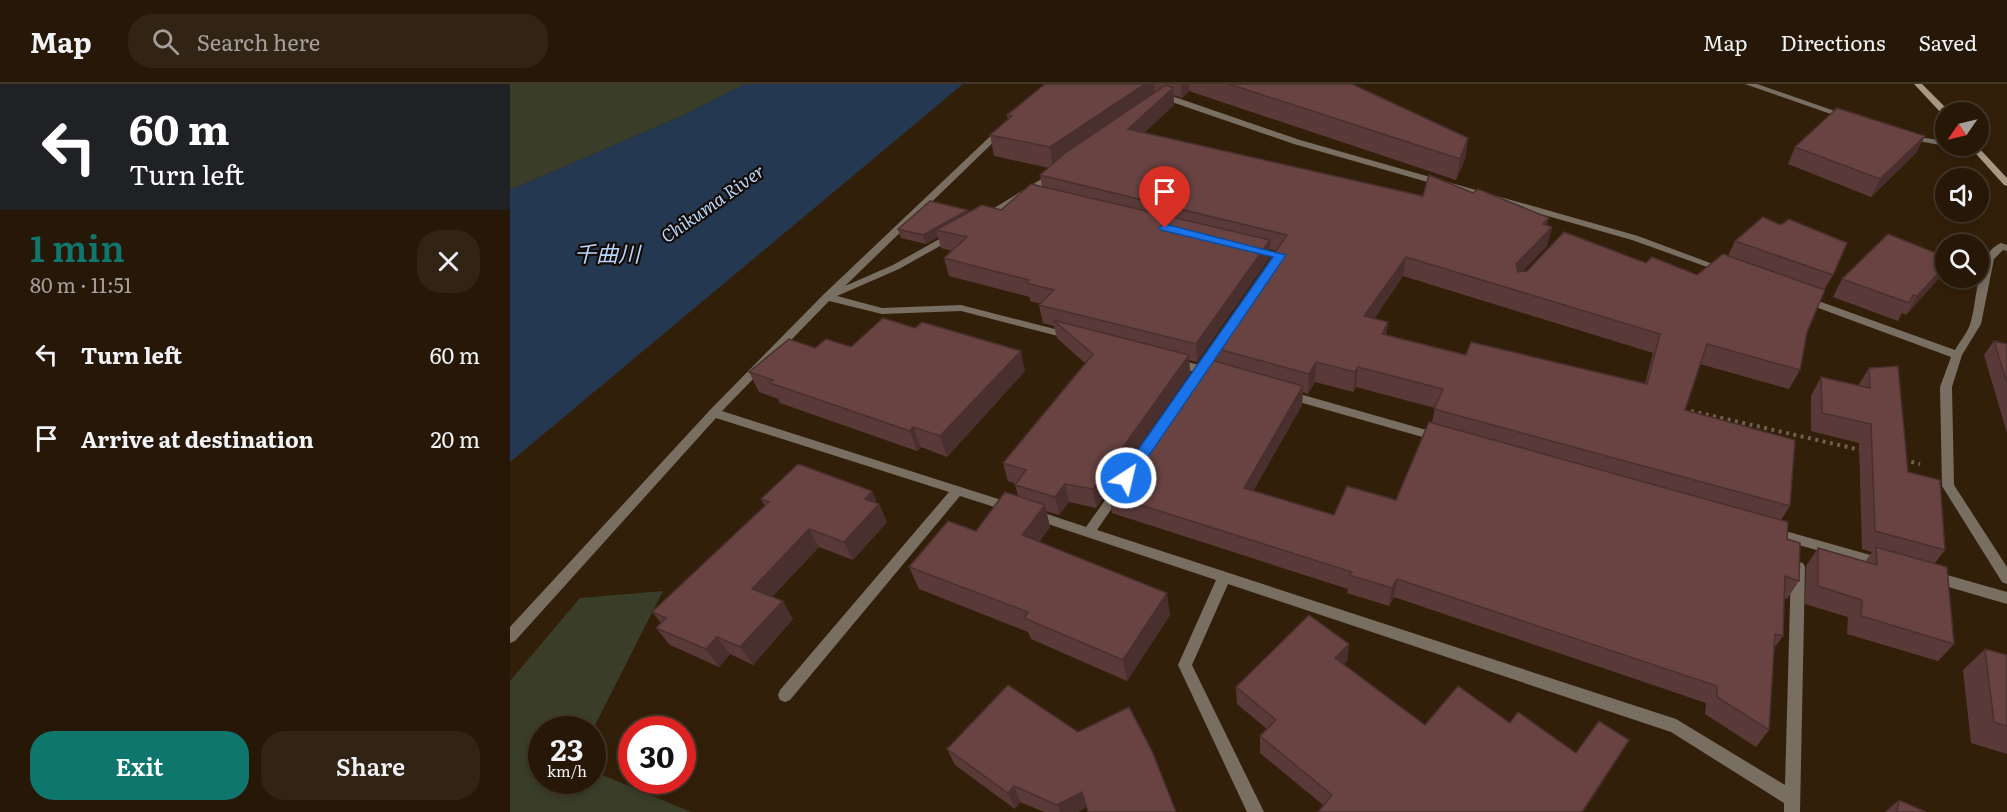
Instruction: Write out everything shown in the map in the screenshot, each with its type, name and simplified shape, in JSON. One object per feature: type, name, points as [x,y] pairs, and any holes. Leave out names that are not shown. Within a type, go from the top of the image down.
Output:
[{"type":"street","points":[[1749,84],[1861,122]]},
{"type":"street","points":[[1918,84],[1936,102]]},
{"type":"street","points":[[1159,98],[1297,142],[1578,221],[1735,274]]},
{"type":"street","points":[[510,637],[714,413],[827,297],[1010,122]]},
{"type":"street","points":[[1894,133],[1935,142]]},
{"type":"street","points":[[1981,156],[2007,183]]},
{"type":"street","points":[[827,297],[896,267],[971,225],[1032,196],[1063,168]]},
{"type":"street","points":[[1571,229],[1578,221]]},
{"type":"street","points":[[2007,248],[2001,246],[1989,258],[1976,324],[1957,355],[1946,387],[1948,486],[2007,578]]},
{"type":"street","points":[[1790,294],[1957,355]]},
{"type":"street","points":[[827,297],[882,311],[961,308],[1087,340]]},
{"type":"street","points":[[1167,361],[1225,376]]},
{"type":"street","points":[[1282,393],[1454,442]]},
{"type":"street","points":[[714,413],[1089,532],[1223,579],[1676,726],[1792,806]]},
{"type":"street","points":[[1089,532],[1129,475]]},
{"type":"street","points":[[785,695],[958,490]]},
{"type":"street","points":[[1764,530],[1897,567]]},
{"type":"street","points":[[1792,806],[1798,540]]},
{"type":"street","points":[[1919,573],[2007,598]]},
{"type":"street","points":[[1223,579],[1185,665],[1256,812]]},
{"type":"path","points":[[1686,410],[1868,452]]},
{"type":"path","points":[[1902,459],[1947,470]]},
{"type":"green space","points":[[510,84],[745,84],[684,115],[510,190]]},
{"type":"green space","points":[[663,591],[600,716],[528,716],[528,794],[606,794],[606,776],[618,781],[618,794],[648,794],[691,812],[510,812],[510,681],[580,598]]},
{"type":"water","name":"千曲川","points":[[745,84],[963,84],[510,462],[510,190],[684,115]]},
{"type":"building","points":[[1045,84],[1145,84],[1050,147],[990,135],[1012,116],[1007,115]]},
{"type":"building","points":[[1229,84],[1352,84],[1468,138],[1460,159]]},
{"type":"building","points":[[1166,85],[1173,88],[1128,129],[1423,196],[1429,175],[1473,193],[1478,189],[1549,218],[1543,224],[1552,227],[1516,264],[1518,272],[1527,271],[1564,232],[1646,263],[1652,257],[1697,275],[1723,254],[1825,290],[1807,332],[1800,370],[1707,344],[1685,410],[1795,440],[1790,506],[1434,409],[1443,389],[1358,367],[1355,372],[1316,362],[1309,374],[1211,347],[1287,235],[1040,175],[1065,153]],"holes":[[[1406,257],[1660,334],[1647,384],[1471,342],[1466,355],[1382,334],[1388,322],[1364,316]]]},
{"type":"building","points":[[1837,108],[1925,136],[1880,179],[1795,147]]},
{"type":"building","points":[[1031,184],[1270,240],[1196,344],[1039,305],[1054,290],[1026,283],[1029,280],[944,258],[967,237],[936,230],[982,205],[1001,210]]},
{"type":"building","points":[[930,201],[968,210],[923,235],[898,229]]},
{"type":"building","points":[[1763,217],[1781,225],[1789,219],[1847,243],[1833,275],[1735,241]]},
{"type":"building","points":[[1888,234],[1935,253],[1935,277],[1917,296],[1913,295],[1909,303],[1842,279]]},
{"type":"building","points":[[883,318],[915,328],[922,322],[1021,351],[940,436],[913,427],[910,431],[770,383],[773,380],[749,372],[789,339],[815,348],[826,339],[851,347]]},
{"type":"building","points":[[1053,320],[1189,355],[1093,489],[1065,484],[1055,497],[1015,485],[1026,470],[1003,463],[1093,354]]},
{"type":"building","points":[[1994,341],[2007,344],[2007,383]]},
{"type":"building","points":[[1204,358],[1303,386],[1244,488],[1334,515],[1347,486],[1396,500],[1429,422],[1788,522],[1787,539],[1800,543],[1799,581],[1785,576],[1783,636],[1775,634],[1769,730],[1717,697],[1717,686],[1397,579],[1392,588],[1349,575],[1352,572],[1109,495]]},
{"type":"building","points":[[1898,366],[1908,472],[1940,480],[1945,550],[1875,531],[1871,424],[1822,413],[1821,377],[1870,388],[1869,368]]},
{"type":"building","points":[[798,464],[872,491],[865,499],[879,504],[844,542],[809,529],[752,589],[783,601],[740,647],[717,637],[706,649],[656,628],[666,618],[652,612],[769,502],[761,499]]},
{"type":"building","points":[[1005,492],[1045,505],[1022,535],[1167,593],[1123,660],[1024,618],[1028,612],[909,567],[948,521],[976,531]]},
{"type":"building","points":[[1876,547],[1947,567],[1954,644],[1861,616],[1862,600],[1818,586],[1818,548],[1877,565]]},
{"type":"building","points":[[1309,615],[1349,644],[1335,658],[1425,725],[1458,686],[1510,723],[1518,712],[1576,753],[1599,721],[1629,740],[1582,812],[1318,812],[1332,795],[1260,736],[1276,720],[1236,687]]},
{"type":"building","points":[[1985,649],[2007,655],[2007,726],[1994,722]]},
{"type":"building","points":[[1008,685],[1078,732],[1129,707],[1152,751],[1176,812],[1088,812],[1082,792],[1057,805],[1014,786],[1008,793],[947,749]]},
{"type":"building","points":[[1899,800],[1926,812],[1897,812]]},
{"type":"route","points":[[1126,478],[1280,255],[1165,228]]},
{"type":"water label","name":"Chikuma River","points":[[713,204]]}]
